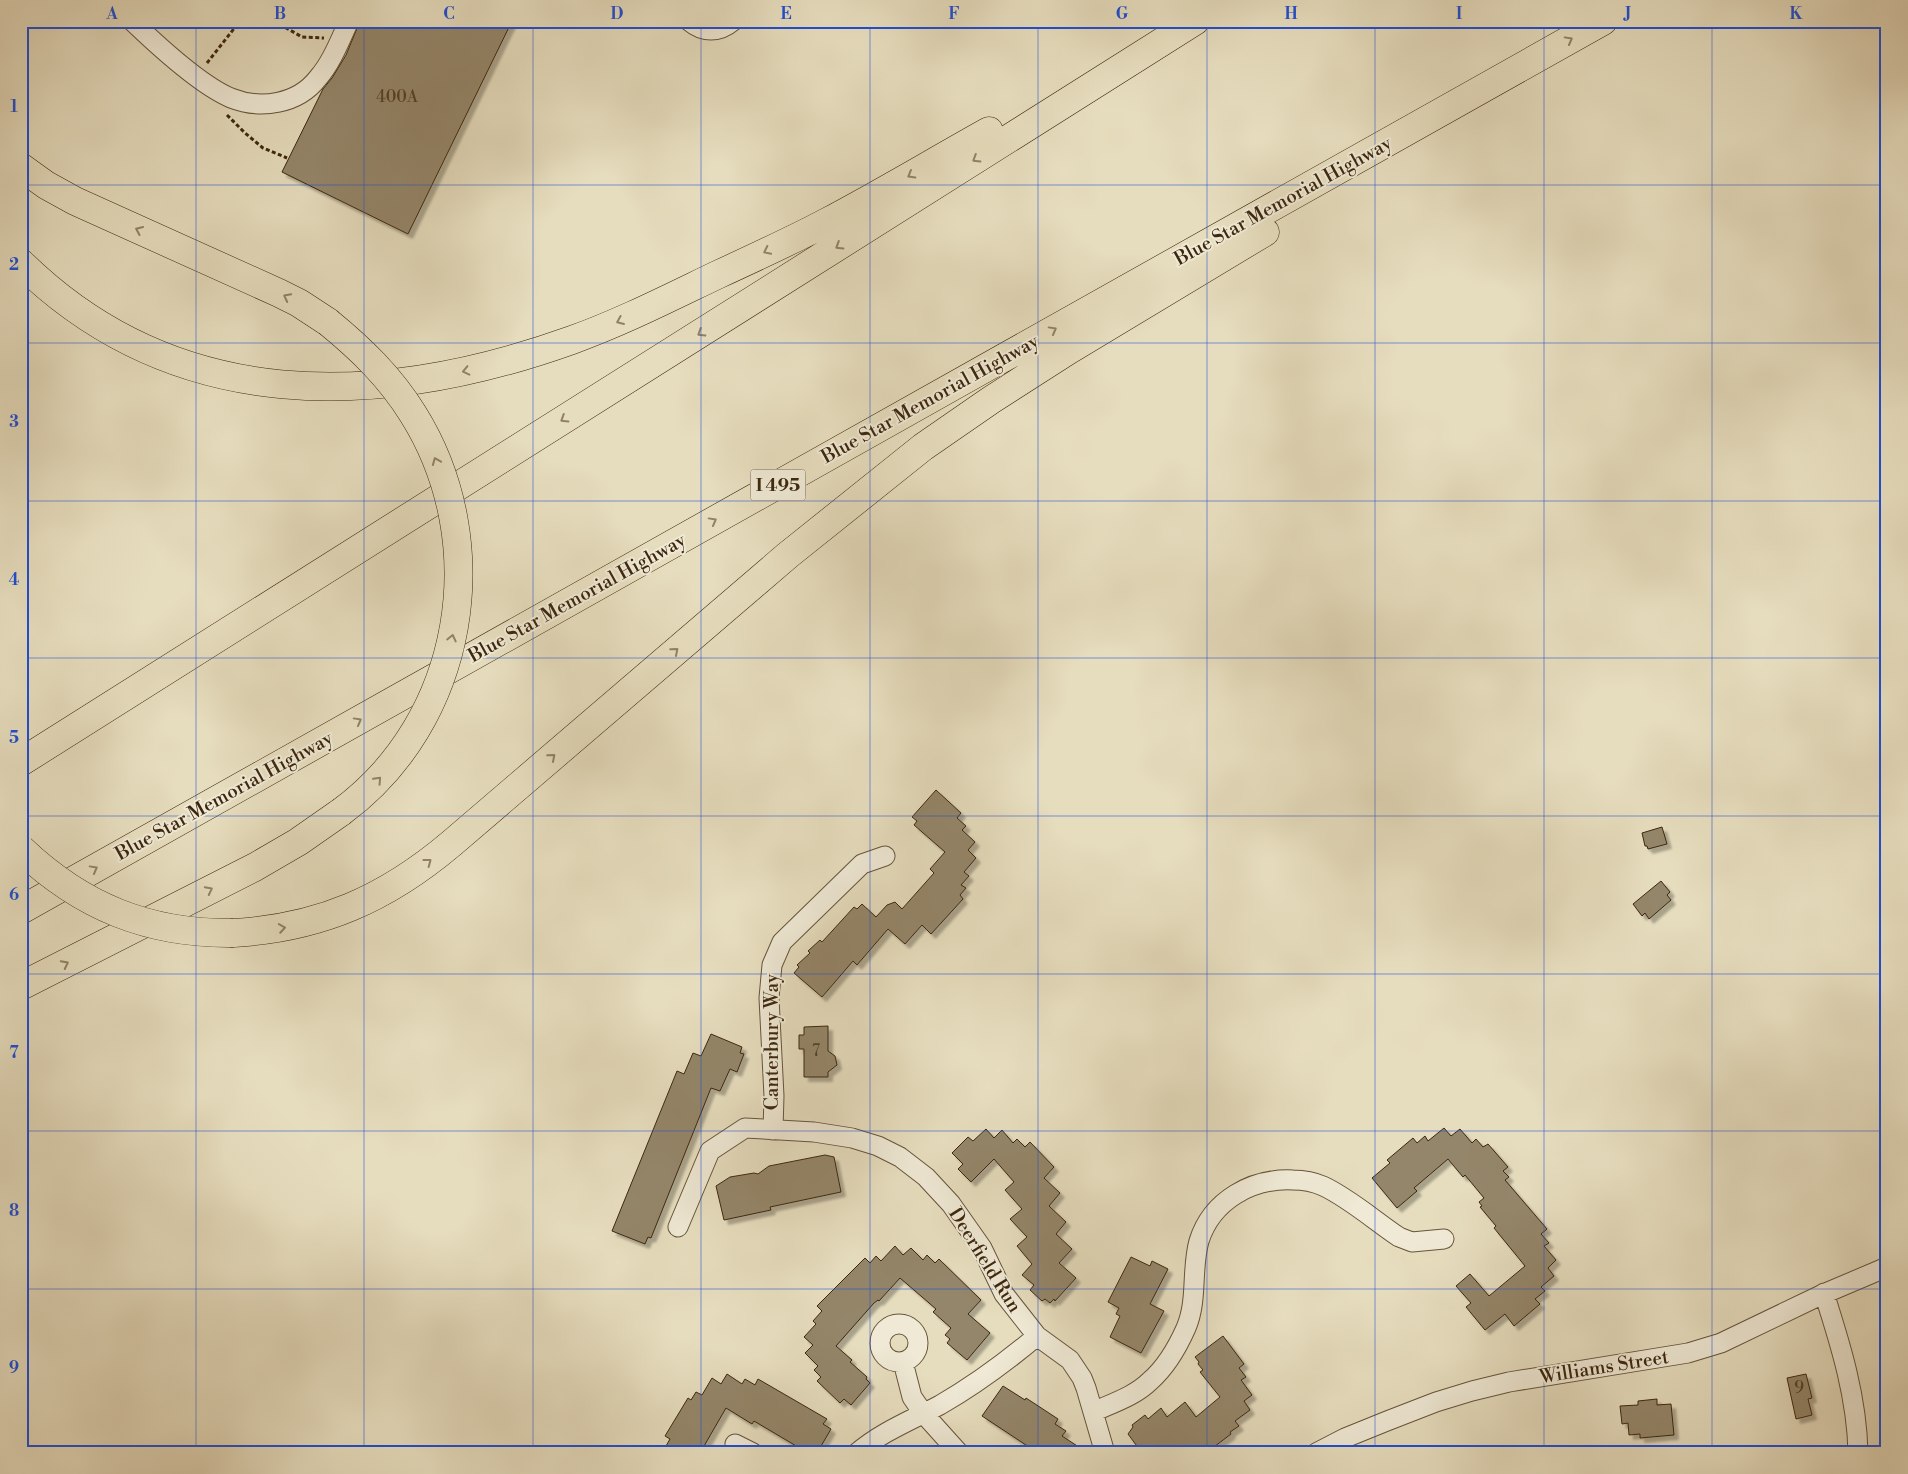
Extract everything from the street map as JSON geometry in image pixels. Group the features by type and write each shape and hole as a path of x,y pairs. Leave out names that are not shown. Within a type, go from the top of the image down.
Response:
{"highway":[{"path":"21,263 52,292 114,334 152,353 213,373 257,382 317,387 386,384 454,373 539,351 613,324 803,234 1181,21"},
{"path":"21,762 1195,21"},
{"name":"Blue Star Memorial Highway","path":"21,910 1603,21"},
{"path":"21,850 64,886 87,900 110,911 174,930 200,933 233,933 289,927 331,916 372,899 412,874 452,843 805,540 923,447 1007,390 1278,224 1535,59"},
{"path":"21,168 75,201 299,303 328,322 358,348 379,368 406,402 421,428 441,472 450,502 456,534 459,568 458,604 453,632 440,680 429,707 415,734 390,767 365,792 341,812 298,842 255,867 21,986"}],"street":[{"path":"132,21 189,71 211,87 232,98 260,103 286,101 303,93 322,73 346,29"},
{"path":"689,21 706,31 719,29 733,21"},
{"name":"Canterbury Way","path":"773,1130 774,1096 769,998 772,965 782,942 862,864 885,856"},
{"name":"Deerfield Run","path":"678,1227 710,1151 745,1128 814,1132 852,1138 878,1146 900,1158 926,1178 951,1204 982,1248 1004,1294 1037,1336 1070,1360 1082,1378 1094,1412 1105,1453"},
{"path":"1094,1412 1127,1398 1150,1382 1169,1358 1186,1327 1193,1302 1199,1242 1206,1226 1230,1197 1256,1184 1276,1179 1303,1180 1322,1185 1399,1237 1412,1242 1444,1240"},
{"name":"Williams Street","path":"1316,1453 1345,1438 1395,1418 1436,1402 1472,1391 1510,1382 1688,1353 1721,1343 1824,1294 1887,1267"},
{"path":"1824,1294 1841,1345 1853,1398 1858,1453"},
{"path":"857,1453 895,1427 983,1379 1037,1336"},
{"path":"903,1362 912,1397 923,1413 959,1453"},
{"path":"735,1444 753,1453"}],"path":[{"path":"274,21 302,37 320,39 346,29"}],"building":[{"path":"360,21 512,21 408,234 282,172 323,89 346,55"},
{"path":"936,790 961,813 957,818 966,826 962,830 975,842 968,850 976,858 964,872 969,876 961,885 966,888 960,895 963,899 931,934 922,925 905,944 888,929 857,965 853,961 822,997 794,973 799,967 797,965 810,953 808,951 820,940 822,942 854,907 857,909 862,904 876,917 887,905 895,902 902,909 934,873 930,869 945,852 914,825 917,821 912,817"},
{"path":"1662,827 1667,844 1648,849 1645,846 1642,833"},
{"path":"1661,881 1670,892 1667,895 1671,900 1649,919 1645,913 1642,916 1633,904"},
{"path":"828,1026 828,1051 835,1056 837,1065 828,1072 828,1077 804,1077 804,1049 799,1049 799,1035 804,1035 804,1027"},
{"path":"711,1034 742,1047 740,1053 744,1054 737,1072 730,1069 720,1091 711,1088 651,1238 648,1237 645,1244 612,1231 677,1071 684,1074 693,1053 701,1056"},
{"path":"1444,1128 1451,1136 1460,1129 1472,1143 1476,1139 1483,1147 1488,1144 1508,1167 1503,1171 1509,1177 1505,1180 1547,1229 1541,1234 1549,1243 1544,1246 1556,1260 1548,1268 1554,1276 1541,1287 1545,1291 1535,1299 1540,1304 1514,1326 1505,1314 1485,1330 1466,1307 1471,1303 1456,1286 1470,1274 1489,1296 1525,1266 1494,1228 1496,1226 1480,1207 1482,1206 1479,1202 1484,1198 1465,1175 1463,1177 1448,1159 1414,1188 1417,1191 1397,1208 1372,1178 1390,1163 1387,1160 1413,1138 1417,1143 1425,1136 1428,1141"},
{"path":"986,1129 994,1138 1002,1130 1013,1143 1017,1139 1025,1147 1030,1142 1054,1167 1044,1178 1060,1193 1049,1206 1066,1222 1056,1234 1072,1249 1059,1263 1076,1278 1055,1301 1054,1299 1050,1303 1045,1299 1042,1301 1030,1290 1034,1285 1022,1275 1032,1264 1017,1246 1027,1237 1010,1219 1022,1209 1005,1190 1014,1182 994,1159 971,1182 958,1169 963,1164 952,1153 968,1137 973,1141"},
{"path":"825,1155 834,1157 841,1192 770,1207 771,1210 724,1220 716,1186 730,1177 758,1174 769,1166"},
{"path":"895,1246 903,1255 911,1248 923,1260 927,1255 935,1263 939,1259 981,1300 968,1314 990,1333 967,1360 947,1343 950,1339 945,1335 951,1328 933,1312 936,1309 900,1278 879,1301 874,1303 836,1346 852,1360 850,1362 867,1377 866,1379 870,1383 851,1405 844,1399 840,1403 817,1381 821,1377 814,1370 818,1366 805,1353 813,1345 804,1337 816,1324 813,1321 822,1311 817,1306 865,1258 870,1263 876,1256 881,1261"},
{"path":"1131,1257 1150,1266 1152,1261 1168,1269 1150,1304 1164,1311 1141,1353 1110,1337 1120,1316 1116,1314 1119,1308 1108,1302"},
{"path":"1223,1336 1244,1364 1239,1368 1246,1377 1241,1380 1252,1395 1244,1401 1250,1410 1235,1421 1239,1426 1206,1453 1203,1453 1198,1447 1190,1453 1172,1453 1168,1447 1160,1453 1142,1453 1128,1434 1133,1427 1132,1425 1145,1415 1148,1419 1161,1408 1167,1417 1185,1402 1196,1417 1220,1397 1200,1372 1203,1370 1195,1357"},
{"path":"727,1374 742,1384 745,1379 755,1385 758,1379 827,1419 823,1424 831,1429 817,1453 808,1453 754,1421 752,1424 726,1408 700,1453 662,1453 670,1439 665,1436 688,1398 691,1400 696,1392 702,1395 712,1378 721,1384"},
{"path":"1806,1374 1812,1398 1808,1399 1812,1415 1796,1419 1787,1378"},
{"path":"1003,1386 1025,1400 1026,1398 1058,1419 1055,1424 1066,1431 1062,1436 1088,1453 1038,1453 982,1416"},
{"path":"1657,1399 1657,1405 1671,1404 1674,1435 1640,1438 1640,1434 1629,1435 1628,1423 1622,1424 1620,1406 1638,1405 1638,1401"}]}
